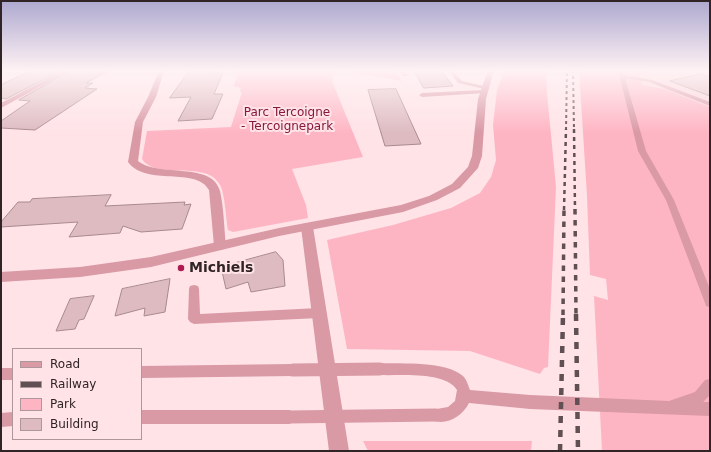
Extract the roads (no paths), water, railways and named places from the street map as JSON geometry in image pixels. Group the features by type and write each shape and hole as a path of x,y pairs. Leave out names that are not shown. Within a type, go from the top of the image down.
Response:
{"street":[{"path":"1,106 29,91"},
{"path":"154,91 140,122 133,162 138,168 150,172 198,176 205,178 211,183 214,190 220,246"},
{"path":"1,277 96,270 151,262 307,227 403,208 433,198 456,186 473,168 477,156 484,91"},
{"path":"307,227 339,451"}],"lane":[{"path":"422,94 467,91"},
{"path":"626,91 642,151 670,200 710,303"},
{"path":"676,91 710,104"},
{"path":"194,289 194,319 319,313"},
{"path":"142,372 380,369 426,370 454,377 462,386 465,396 461,406 451,413 436,415 142,417"},
{"path":"1,374 12,374"},
{"path":"669,408 699,397 710,385"},
{"path":"465,396 530,402 710,409"},
{"path":"1,420 12,419"}],"railway":[{"path":"566,130 567,91"},
{"path":"573,91 574,130"},
{"path":"564,210 566,129"},
{"path":"574,129 575,210"},
{"path":"563,315 564,209"},
{"path":"575,209 576,315"},
{"path":"560,451 563,314"},
{"path":"576,314 578,451"}],"place":[{"name":"Michiels","path":"181,268"}],"park label":[{"name":"Parc Tercoigne - Tercoignepark","path":"287,120"}]}
